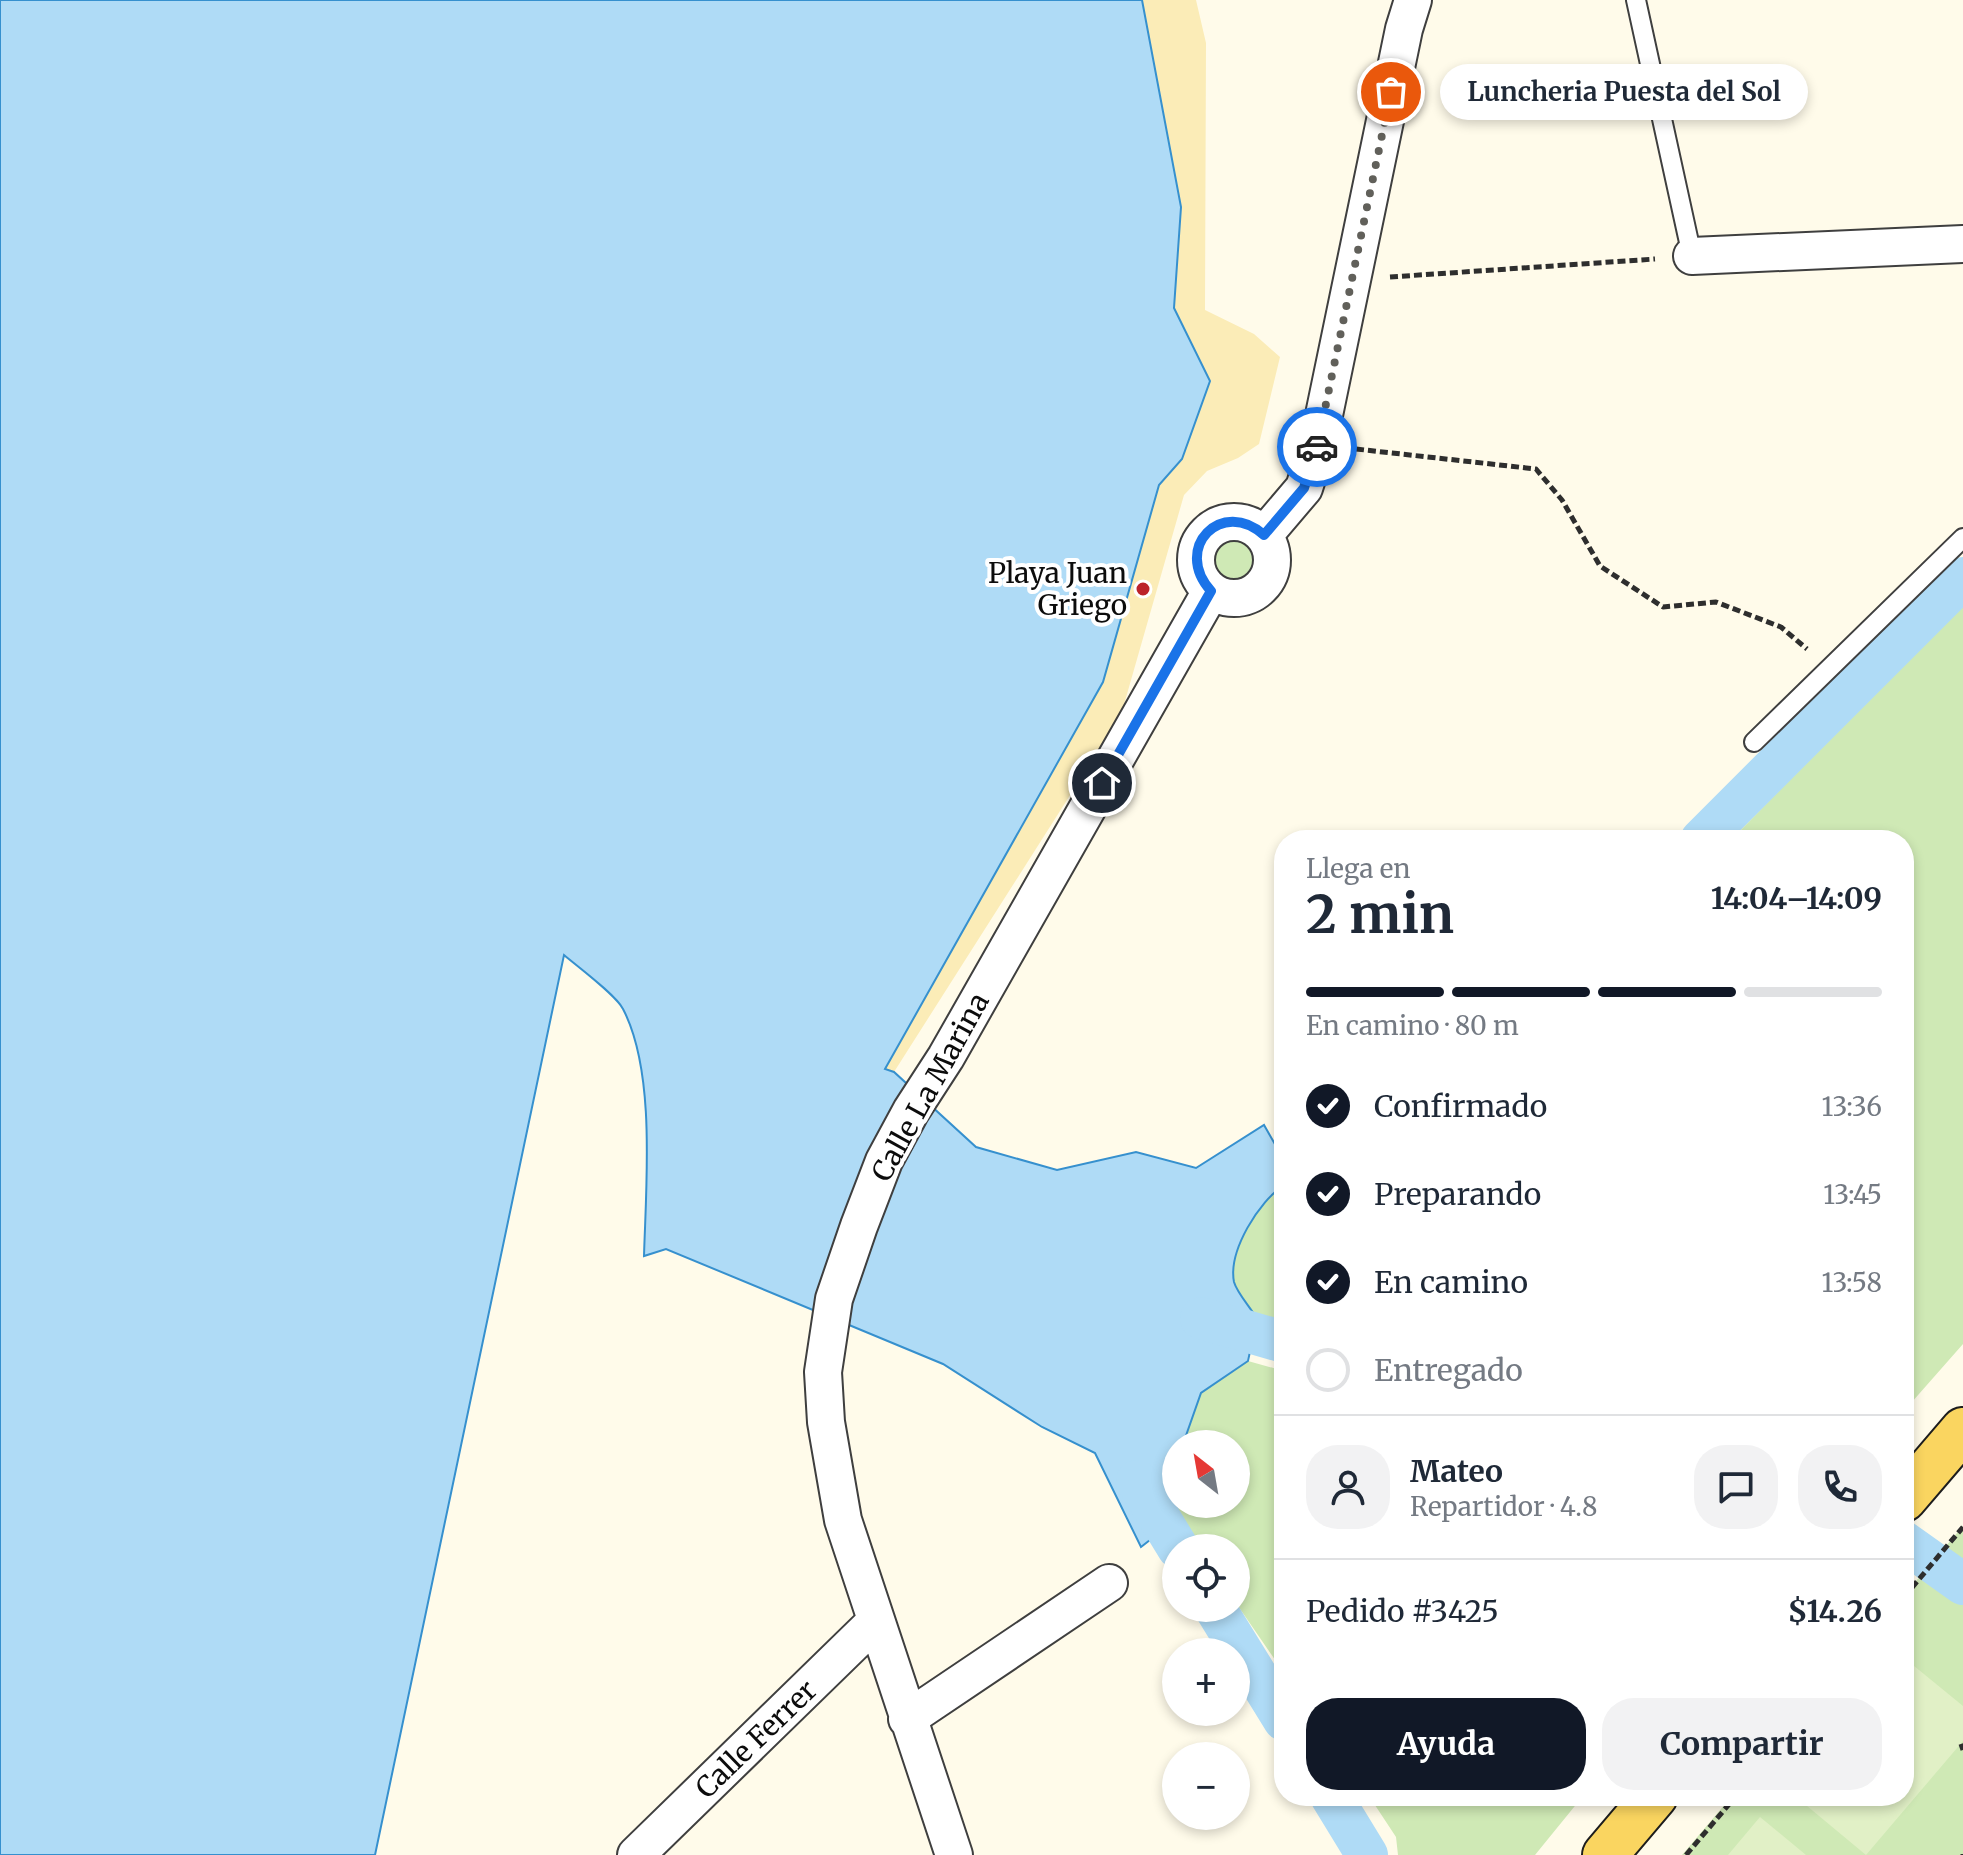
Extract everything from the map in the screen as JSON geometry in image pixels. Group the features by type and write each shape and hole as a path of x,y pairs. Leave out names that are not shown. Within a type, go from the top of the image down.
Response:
{"main road":[{"path":"1914,1487 1956,1438"},
{"path":"1605,1855 1647,1806"}],"street":[{"path":"1264,535 1304,488 1318,444 1404,29 1413,0"},
{"path":"1692,256 1963,244"},
{"path":"1228,521 1254,526 1264,535 1273,557 1266,581 1257,590 1234,598 1222,597 1211,591 1197,570 1196,556 1206,533 1228,521"},
{"name":"Calle La Marina","path":"954,1855 843,1520 826,1422 823,1372 834,1299 884,1161 1211,591"},
{"path":"907,1719 1109,1583"},
{"name":"Calle Ferrer","path":"636,1855 875,1622"}],"lane":[{"path":"1636,0 1692,256"},
{"path":"1754,742 1963,538"}],"path":[{"path":"1352,279 1692,256"},
{"path":"1318,444 1536,469 1562,500 1600,566 1663,607 1716,602 1781,627 1829,668"},
{"path":"1914,1585 1961,1529"},
{"path":"1686,1855 1728,1806"}],"green space":[{"path":"1234,535 1252,542 1259,560 1252,578 1234,585 1216,578 1209,560 1216,542"},
{"path":"1963,603 1963,1344 1914,1400 1914,830 1741,830"},
{"path":"1274,1192 1274,1323 1257,1319 1234,1282 1236,1256 1241,1242"},
{"path":"1248,1361 1274,1368 1274,1658 1249,1622 1250,1534 1189,1534 1178,1518 1250,1518 1250,1430 1188,1430 1201,1393"},
{"path":"1963,1526 1963,1855 1682,1855 1724,1806 1914,1806 1914,1583"},
{"path":"1914,1666 1963,1706 1963,1741 1914,1799"},
{"path":"1376,1806 1575,1806 1535,1855 1398,1855 1396,1837"},
{"path":"1807,1806 1908,1806 1866,1855"},
{"path":"1760,1817 1806,1855 1728,1855"}],"sand":[{"name":"Playa Juan Griego","path":"1142,0 1196,0 1206,43 1205,310 1254,334 1280,357 1259,444 1238,458 1207,471 1184,495 1121,715 894,1072 884,1070 1103,682 1159,485 1182,459 1188,339 1174,308 1181,207"}],"water":[{"path":"0,0 1142,0 1181,207 1174,308 1210,381 1182,459 1159,485 1103,682 885,1069 894,1072 976,1147 1057,1170 1136,1152 1196,1168 1264,1125 1274,1142 1274,1192 1247,1228 1233,1270 1238,1291 1257,1319 1248,1361 1201,1393 1188,1430 1162,1430 1162,1518 1178,1518 1141,1547 1095,1453 1042,1427 943,1364 666,1249 644,1256 647,1130 645,1096 633,1035 619,1003 564,955 375,1855 0,1855"}],"waterway":[{"path":"1711,830 1963,578"},
{"path":"1201,1318 1274,1339"},
{"path":"1137,1481 1169,1534"},
{"path":"1914,1549 1963,1584"},
{"path":"1224,1622 1274,1704"},
{"path":"1337,1806 1367,1855"}],"way so far":[{"path":"1317,447 1391,92"}],"place":[{"name":"Luncheria Puesta del Sol","path":"1391,92"},
{"name":"Playa Juan Griego","path":"1143,589"}],"route":[{"path":"1102,783 1211,591 1197,570 1196,556 1206,533 1228,521 1254,526 1264,535 1304,488 1317,447"}]}
